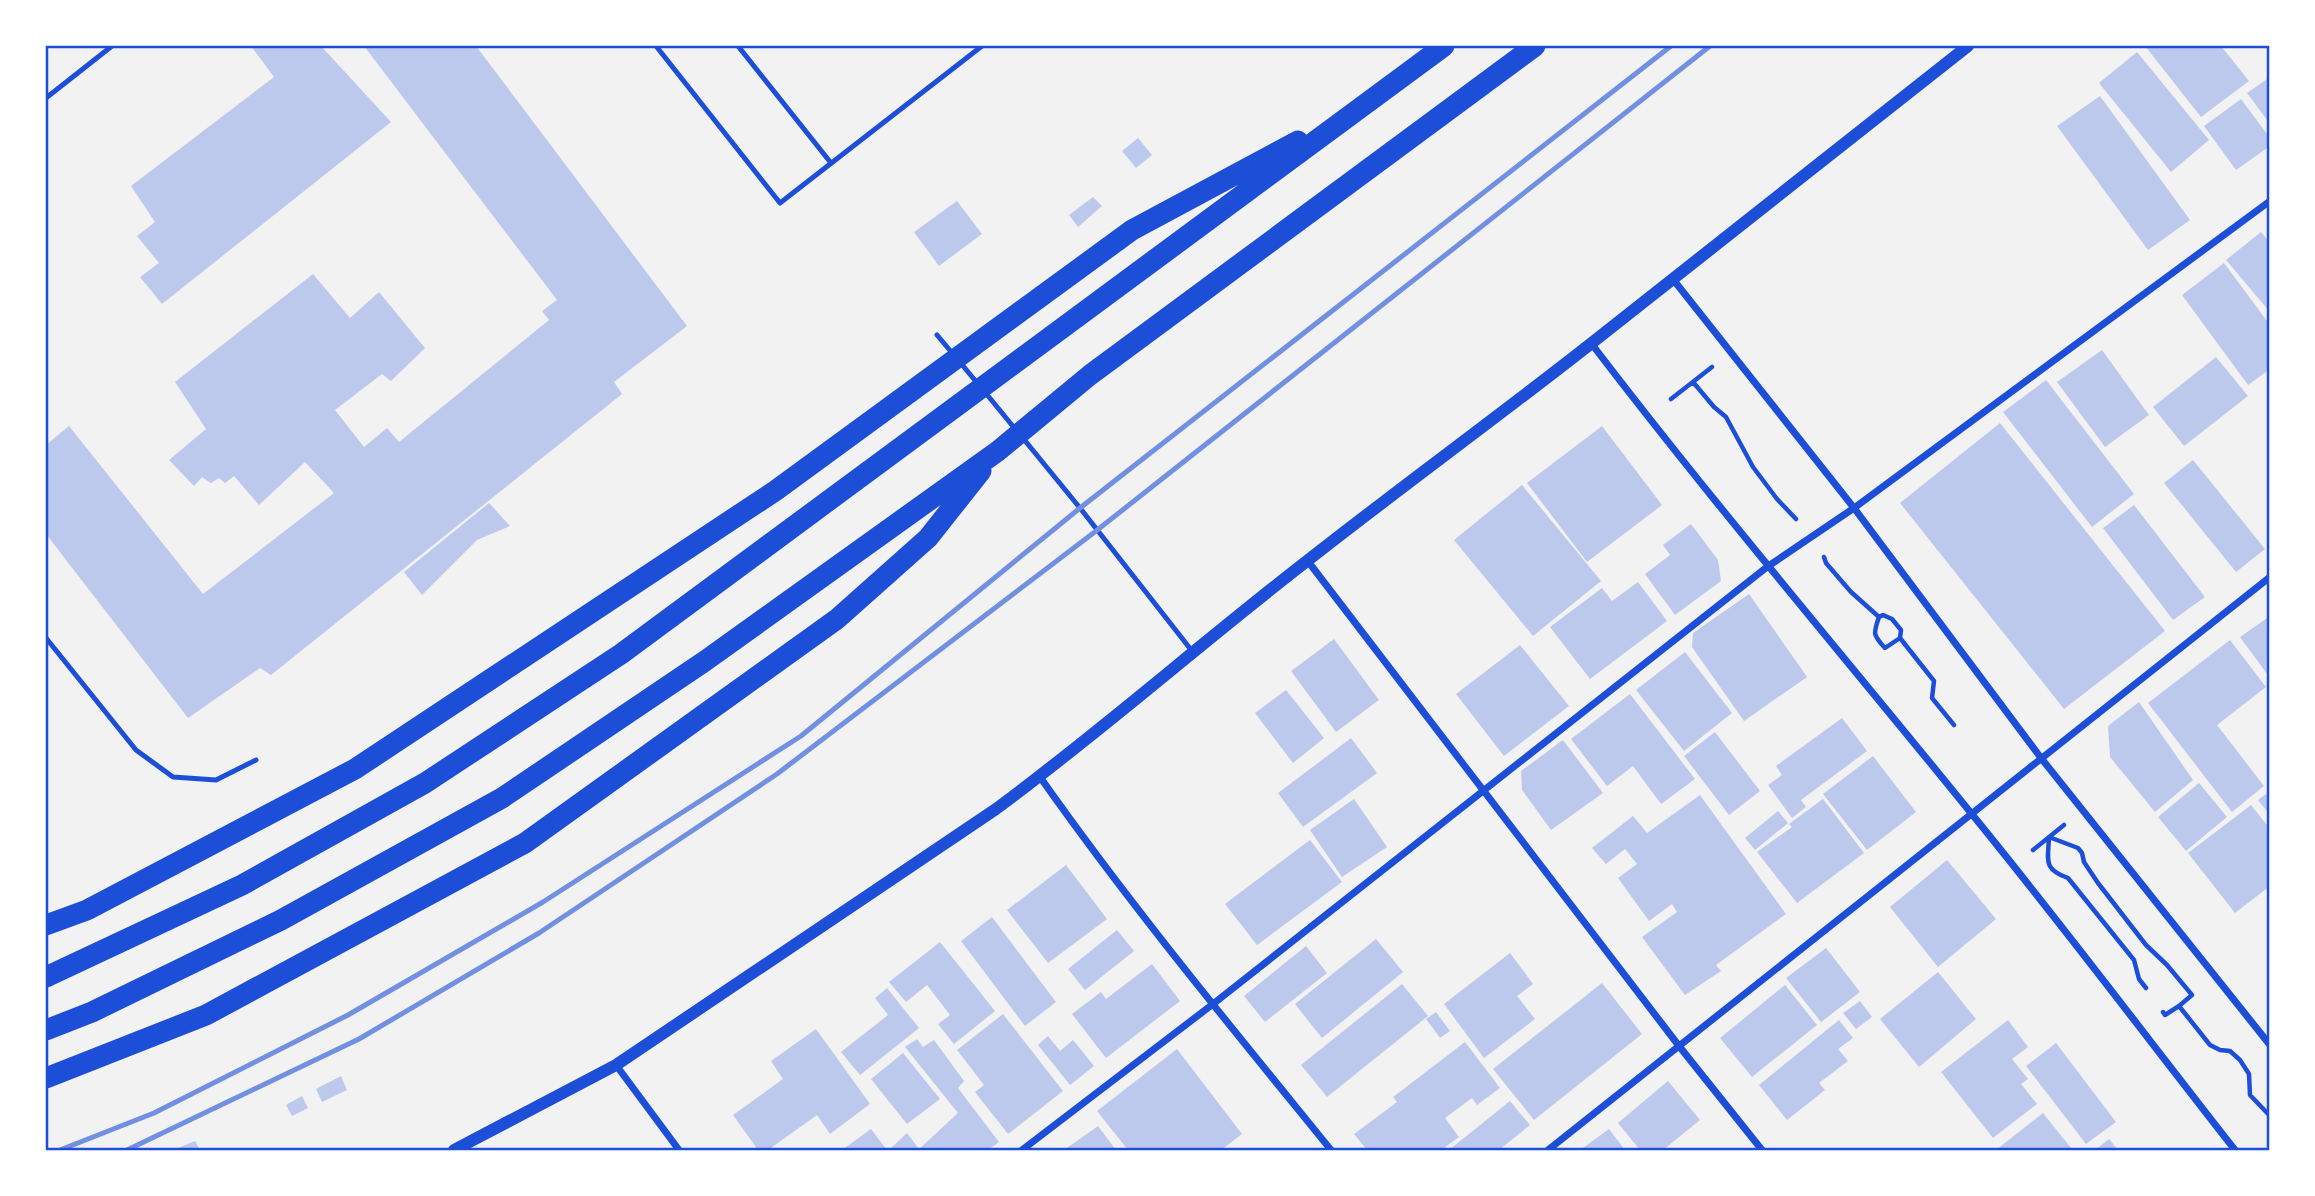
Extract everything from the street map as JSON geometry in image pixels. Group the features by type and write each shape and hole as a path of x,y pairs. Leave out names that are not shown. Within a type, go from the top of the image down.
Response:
{"highway":[{"path":"46,977 242,885 425,783 610,661 1444,46"},
{"path":"46,1031 92,1012 281,920 502,798 705,661 998,451 1090,375 1535,46"},
{"path":"46,925 87,910 355,769 775,491 1132,230 1362,106"},
{"path":"46,1078 206,1015 525,843 837,619 928,538 998,451"}],"street":[{"path":"454,1150 616,1065 985,817 1040,777 1307,561 1591,343 1671,277 1968,46"},
{"path":"1023,1150 1213,1004 1767,567 1854,508 2270,201"},
{"path":"1671,277 1854,508 2041,758 2270,1045"},
{"path":"1591,343 1767,567 1972,814 2235,1150"},
{"path":"1307,561 1679,1046 1762,1150"},
{"path":"1548,1150 2270,577"},
{"path":"1040,777 1213,1004 1331,1150"},
{"path":"616,1065 679,1150"}],"lane":[{"path":"46,98 112,46"},
{"path":"656,46 780,203 982,46"},
{"path":"738,46 831,163"},
{"path":"937,335 1080,508 1192,652"},
{"path":"46,638 136,750 173,777 216,779 256,760"}],"path":[{"path":"1671,399 1713,366"},
{"path":"1693,382 1714,407 1727,417 1759,476 1801,524"},
{"path":"1822,553 1826,562 1851,592 1879,617"},
{"path":"1879,617 1883,615 1892,619 1901,630 1900,638 1934,681 1932,698 1954,724"},
{"path":"1879,617 1874,631 1876,638 1885,648 1900,638"},
{"path":"2027,855 2071,819"},
{"path":"2049,837 2048,866 2053,873 2068,878 2134,960 2139,979 2152,997"},
{"path":"2049,837 2078,848 2084,862 2106,894 2146,945 2192,995 2165,1015 2158,1006"},
{"path":"2179,1006 2210,1045 2230,1051 2240,1060 2249,1074 2250,1095 2270,1116"}],"building":[{"path":"251,46 321,46 391,122 162,304 140,277 159,263 137,236 155,222 131,186 274,77"},
{"path":"364,46 476,46 687,326 614,382 622,394 271,675 260,668 188,718 46,534 46,445 69,426 203,594 334,493 305,462 259,505 234,476 225,483 219,478 211,483 202,477 194,486 169,460 206,429 175,382 313,274 350,318 379,292 425,348 391,381 382,374 335,410 364,447 387,428 399,442 549,320 542,311 557,300"},
{"path":"2145,46 2221,46 2249,81 2201,117"},
{"path":"2137,52 2209,140 2171,172 2099,83"},
{"path":"2270,77 2270,124 2247,93"},
{"path":"2100,96 2190,220 2148,250 2057,126"},
{"path":"2241,99 2270,138 2270,146 2236,170 2204,126"},
{"path":"1138,138 1152,155 1136,168 1122,151"},
{"path":"1093,197 1102,206 1078,227 1069,215"},
{"path":"957,201 982,234 939,266 914,232"},
{"path":"2261,232 2270,243 2270,312 2226,260"},
{"path":"2224,263 2270,325 2270,369 2248,385 2182,295"},
{"path":"2102,350 2149,415 2105,447 2057,382"},
{"path":"2216,357 2248,396 2184,446 2153,407"},
{"path":"2046,380 2134,494 2092,527 2003,412"},
{"path":"2000,423 2165,631 2064,709 1900,503"},
{"path":"1602,426 1662,505 1587,562 1527,483"},
{"path":"2193,460 2265,549 2236,572 2164,483"},
{"path":"1522,485 1601,581 1533,636 1454,540"},
{"path":"489,503 510,526 477,540 422,595 404,572"},
{"path":"2134,505 2205,597 2173,620 2103,528"},
{"path":"1691,524 1718,560 1721,581 1675,615 1645,574 1670,555 1663,545"},
{"path":"1638,582 1667,621 1590,679 1550,627 1602,588 1612,601"},
{"path":"1749,594 1807,677 1744,721 1692,647 1693,633"},
{"path":"2270,616 2270,678 2240,637"},
{"path":"1334,639 1379,700 1336,732 1291,671"},
{"path":"2230,640 2266,687 2217,725 2264,786 2232,812 2148,703"},
{"path":"1520,645 1569,706 1504,756 1456,694"},
{"path":"1685,652 1732,713 1684,751 1636,690"},
{"path":"1286,690 1324,738 1293,763 1255,713"},
{"path":"1630,694 1695,779 1661,804 1633,766 1607,786 1571,739"},
{"path":"2139,702 2193,780 2155,812 2110,757 2108,726"},
{"path":"1842,718 1867,751 1801,800 1806,807 1792,818 1768,785 1782,775 1776,766"},
{"path":"1715,732 1760,791 1729,815 1684,756"},
{"path":"1351,738 1377,773 1303,827 1278,793"},
{"path":"1563,740 1603,793 1551,830 1522,790 1521,771"},
{"path":"1873,756 1916,812 1867,850 1823,794"},
{"path":"2199,783 2227,817 2186,851 2158,817"},
{"path":"2270,791 2270,815 2258,800"},
{"path":"1700,795 1786,914 1716,965 1721,971 1685,995 1642,937 1677,912 1672,904 1649,921 1618,878 1637,864 1625,849 1606,864 1592,848 1633,816 1647,833"},
{"path":"1354,799 1387,847 1342,877 1310,830"},
{"path":"1823,799 1864,853 1797,903 1757,852 1792,827 1789,824"},
{"path":"2251,805 2270,829 2270,886 2235,913 2188,853"},
{"path":"1778,811 1788,823 1755,850 1745,838"},
{"path":"1310,840 1342,882 1257,945 1225,904"},
{"path":"1947,860 1996,919 1938,967 1890,907"},
{"path":"1066,865 1107,919 1048,963 1007,910"},
{"path":"992,917 1056,1002 1025,1026 961,941"},
{"path":"1117,930 1134,951 1085,990 1068,969"},
{"path":"1376,939 1403,972 1322,1038 1295,1004"},
{"path":"940,942 995,1011 954,1044 938,1024 950,1015 927,985 906,1002 889,982"},
{"path":"1306,946 1327,973 1265,1022 1244,996"},
{"path":"1826,948 1860,992 1821,1022 1786,978"},
{"path":"1510,953 1533,984 1517,996 1535,1019 1484,1058 1444,1004"},
{"path":"1152,964 1180,1001 1106,1058 1072,1014 1101,992 1106,999"},
{"path":"1938,972 1976,1019 1919,1067 1880,1019"},
{"path":"1602,983 1642,1034 1534,1120 1493,1069"},
{"path":"1402,984 1428,1016 1327,1097 1301,1065"},
{"path":"1785,985 1817,1025 1752,1077 1720,1038"},
{"path":"887,988 919,1028 860,1075 841,1052 888,1015 875,998"},
{"path":"1860,1001 1872,1017 1856,1029 1843,1013"},
{"path":"1436,1012 1450,1031 1440,1038 1426,1019"},
{"path":"1003,1014 1063,1091 1008,1134 975,1092 984,1085 957,1050"},
{"path":"1839,1020 1853,1038 1838,1049 1848,1061 1819,1083 1825,1090 1787,1120 1759,1085"},
{"path":"2008,1020 2028,1047 2012,1059 2028,1079 2021,1084 2037,1104 1993,1138 1941,1072"},
{"path":"816,1029 870,1104 830,1134 817,1115 768,1150 758,1150 733,1115 783,1079 771,1061"},
{"path":"1048,1036 1060,1051 1073,1040 1094,1066 1070,1085 1038,1045"},
{"path":"917,1039 923,1047 934,1040 964,1081 958,1088 999,1142 988,1150 892,1150 907,1133 919,1149 958,1113 905,1047"},
{"path":"1465,1042 1500,1088 1477,1105 1472,1098 1445,1118 1459,1137 1441,1150 1367,1150 1354,1134 1397,1102 1393,1097"},
{"path":"2056,1043 2116,1122 2086,1144 2026,1066"},
{"path":"1177,1049 1242,1134 1221,1150 1128,1150 1097,1111"},
{"path":"903,1053 940,1099 907,1124 871,1079"},
{"path":"341,1076 347,1090 322,1102 316,1089"},
{"path":"1668,1081 1700,1120 1663,1150 1640,1150 1618,1123"},
{"path":"302,1096 308,1108 292,1116 286,1105"},
{"path":"1510,1101 1530,1125 1499,1150 1449,1150"},
{"path":"2043,1113 2071,1148 1996,1150"},
{"path":"1098,1126 1116,1150 1064,1150"},
{"path":"871,1129 887,1150 842,1150"},
{"path":"1609,1129 1625,1150 1580,1150"},
{"path":"2109,1139 2118,1150 2095,1150"},
{"path":"195,1141 200,1150 173,1150"}],"railway":[{"path":"60,1150 154,1113 348,1015 543,902 801,736 1080,508 1671,46"},
{"path":"127,1150 359,1039 539,933 777,774 1096,531 1710,46"}]}
